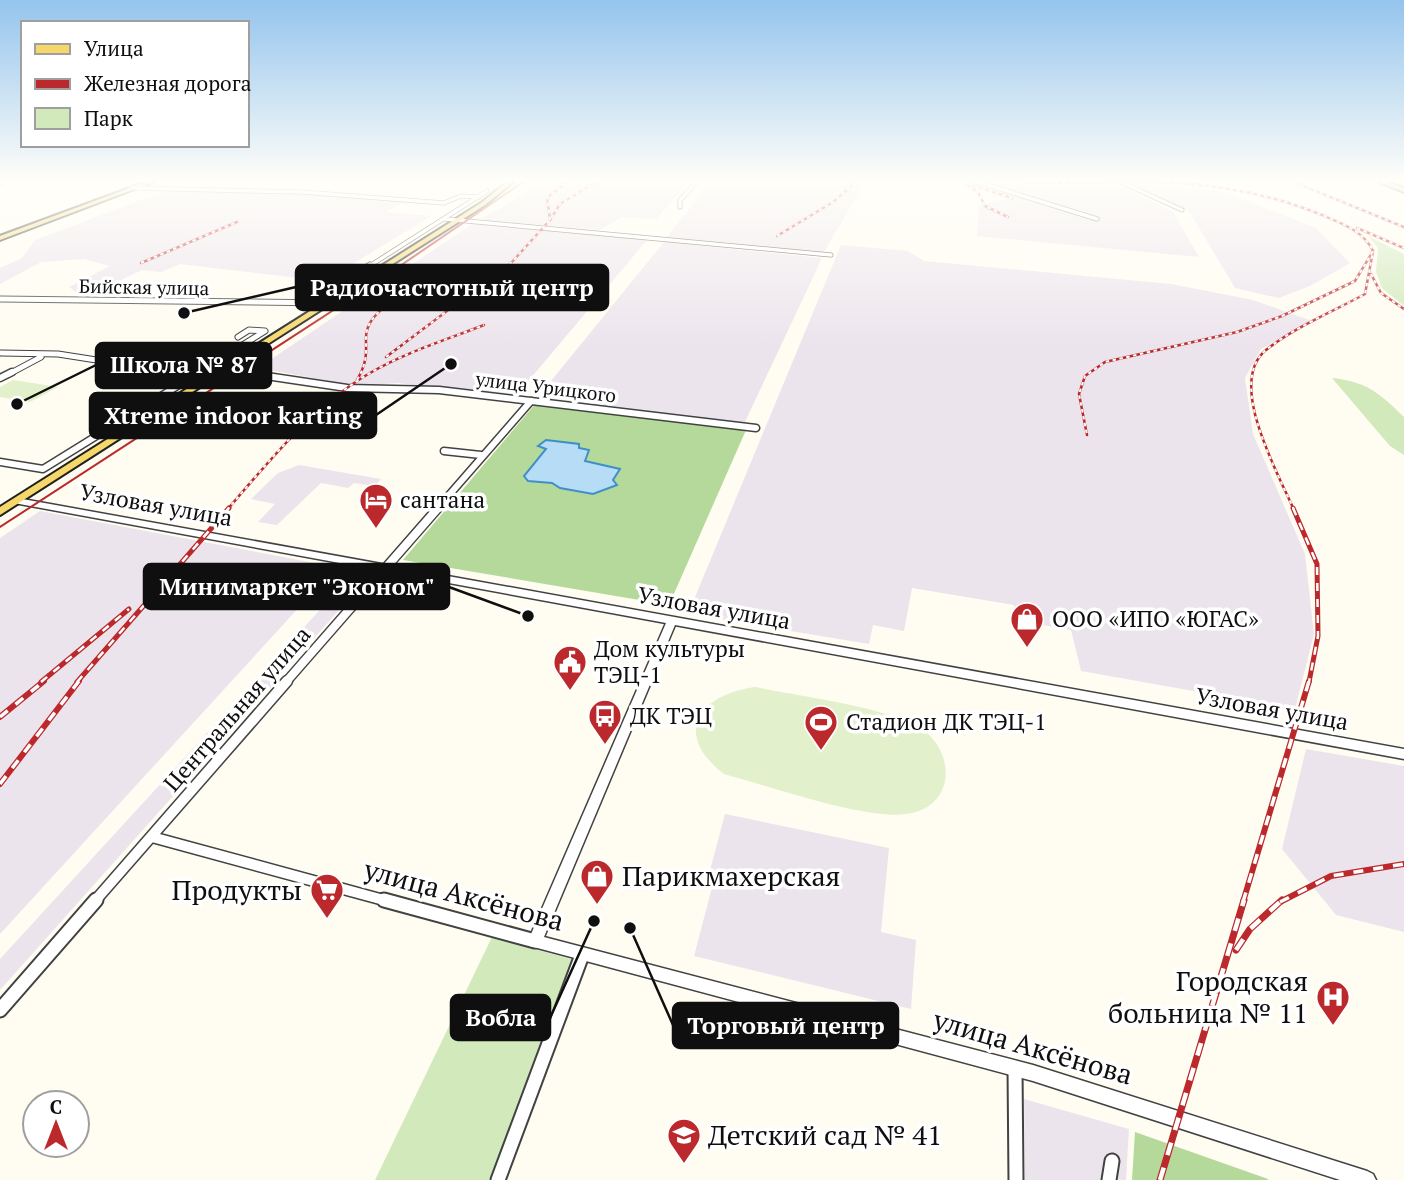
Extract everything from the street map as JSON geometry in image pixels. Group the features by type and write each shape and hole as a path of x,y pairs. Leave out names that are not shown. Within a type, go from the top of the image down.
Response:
{"main road":[{"path":"0,513 431,237"}],"street":[{"path":"312,302 416,237"},
{"path":"639,237 831,255"},
{"name":"Бийская улица","path":"0,299 329,303"},
{"path":"0,462 43,470 265,331 249,330 238,337"},
{"path":"1,353 46,355 195,375"},
{"path":"0,378 46,355"},
{"name":"улица Урицкого","path":"207,367 347,388 398,387 756,428"},
{"name":"Центральная улица","path":"0,1010 531,401"},
{"path":"444,451 481,456"},
{"name":"Узловая улица","path":"17,501 1404,754"},
{"path":"535,942 671,622"},
{"name":"улица Аксёнова","path":"152,837 535,942 1015,1068 1367,1180"},
{"path":"498,1180 582,954"},
{"path":"1015,1068 1016,1180"},
{"path":"1109,1180 1112,1161"}],"shaded area":[{"path":"43,237 397,237 325,281 180,264 161,272 142,270 84,298 69,287 110,266 84,259 41,262 0,284 0,268 22,258 35,240"},
{"path":"453,237 615,237 647,240 514,398 398,383 357,386 258,368"},
{"path":"668,237 833,237 824,252"},
{"path":"988,237 1187,237 1199,257"},
{"path":"1205,237 1325,237 1350,263 1310,286 1279,298 1235,288"},
{"path":"664,242 822,258 744,424 538,397"},
{"path":"841,245 908,251 924,261 1171,284 1253,300 1312,321 1261,349 1245,378 1253,434 1305,554 1314,634 1295,709 1081,671 1071,630 1015,620 1014,605 912,588 904,631 873,625 869,644 688,614"},
{"path":"299,465 381,479 375,486 354,483 348,488 321,483 277,525 258,522 275,504 251,499 278,473"},
{"path":"40,511 336,567 0,934 0,538"},
{"path":"350,577 366,580 0,990 0,959"},
{"path":"1306,749 1404,766 1404,932 1336,915 1282,849"},
{"path":"725,814 889,848 881,932 916,940 911,1009 694,956 715,876 709,874"},
{"path":"1024,1099 1129,1129 1126,1180 1025,1180"}],"green space":[{"path":"1369,237 1404,254 1404,306 1382,288 1376,272 1378,248"},
{"path":"1332,378 1355,382 1372,390 1404,417 1404,455 1390,446"},
{"path":"13,380 58,387 30,402 0,397 0,387"},
{"path":"536,403 746,430 669,605 403,560"},
{"name":"Стадион ДК ТЭЦ-1","path":"755,687 866,708 921,728 941,751 945,765 942,791 934,802 922,810 906,814 888,814 842,807 724,774 708,759 699,745 696,731 699,718 706,707 719,698"},
{"path":"492,937 574,960 489,1180 375,1180"},
{"path":"1135,1132 1268,1179 1268,1180 1132,1180"}],"water":[{"path":"546,440 579,444 579,448 589,450 585,461 620,469 613,480 617,485 593,494 560,488 552,483 528,481 524,476 546,449 538,446"}],"tram line":[{"path":"0,527 442,237"}],"railway":[{"path":"141,263 202,237"},
{"path":"386,357 512,262 535,237"},
{"path":"1363,237 1373,251"},
{"path":"1378,237 1404,248"},
{"path":"1087,435 1079,394 1085,376 1105,362 1237,332 1282,316 1355,281 1373,251"},
{"path":"1294,510 1259,428 1251,383 1255,365 1266,350 1288,334 1365,294 1373,251"},
{"path":"1371,274 1381,293 1404,309"},
{"path":"357,380 366,355 367,329 382,309 399,296"},
{"path":"227,510 293,435 349,386 398,359 484,325"},
{"path":"77,682 229,508"},
{"path":"1293,508 1317,564 1318,636 1309,682"},
{"path":"41,682 129,609"},
{"path":"0,717 44,681"},
{"path":"0,784 79,681"},
{"path":"1243,902 1309,681"},
{"path":"1280,902 1331,876 1404,864"},
{"path":"1160,1180 1244,900"},
{"path":"1236,950 1250,929 1282,900"}],"place":[{"name":"Радиочастотный центр","path":"184,313"},
{"name":"Xtreme indoor karting","path":"451,364"},
{"name":"Школа № 87","path":"17,404"},
{"name":"сантана","path":"376,530"},
{"name":"Минимаркет \"Эконом\"","path":"528,616"},
{"name":"ООО «ИПО «ЮГАС»","path":"1027,649"},
{"name":"Дом культуры ТЭЦ-1","path":"570,692"},
{"name":"ДК ТЭЦ","path":"605,746"},
{"name":"Стадион ДК ТЭЦ-1","path":"821,752"},
{"name":"Парикмахерская","path":"597,906"},
{"name":"Продукты","path":"327,920"},
{"name":"Вобла","path":"594,921"},
{"name":"Торговый центр","path":"630,928"},
{"name":"Городская больница № 11","path":"1333,1027"},
{"name":"Детский сад № 41","path":"684,1165"}]}
